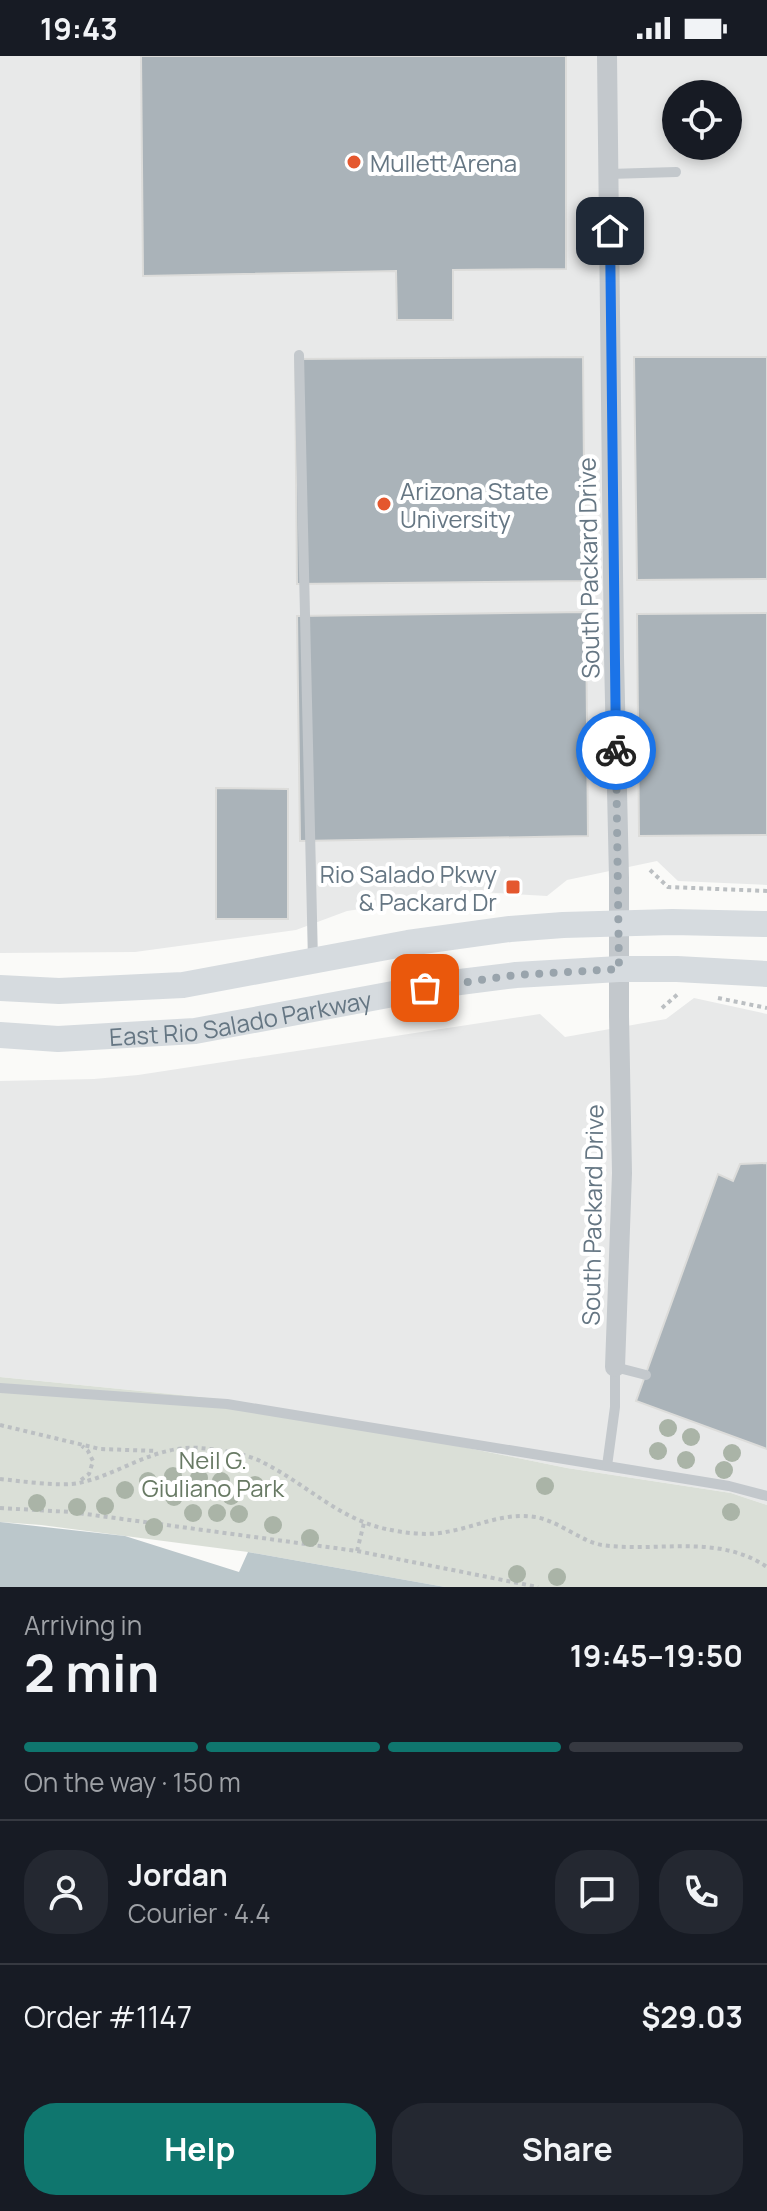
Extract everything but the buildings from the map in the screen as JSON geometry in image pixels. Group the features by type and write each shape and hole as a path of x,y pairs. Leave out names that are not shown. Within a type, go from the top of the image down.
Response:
{"main road":[{"name":"East Rio Salado Parkway","path":"0,988 59,991 183,985 408,943 510,929 620,923 767,924"},
{"name":"East Rio Salado Parkway","path":"0,1035 58,1039 195,1031 452,983 516,975 619,969 767,974"}],"street":[{"name":"South Packard Drive","path":"607,56 622,1173 615,1367"}],"lane":[{"path":"609,174 676,172"},
{"path":"299,355 313,961"},
{"path":"607,1466 615,1407 615,1367 646,1375"},
{"path":"0,1388 227,1404 729,1486 767,1496"}],"path":[{"path":"650,870 668,887 767,891"},
{"path":"662,1008 679,993"},
{"path":"708,995 767,1008"},
{"path":"0,1425 100,1449 159,1451 196,1448 235,1453 262,1462 346,1515 388,1530 445,1533 504,1517 536,1517 597,1544 629,1548 677,1545 718,1547 755,1559 767,1567"},
{"path":"76,1484 93,1467 92,1457 81,1445"},
{"path":"0,1479 76,1484 119,1470 159,1451"},
{"path":"0,1508 71,1512 357,1551 538,1587"},
{"path":"357,1551 364,1523"}],"shaded area":[{"name":"Arizona State University","path":"0,56 767,56 767,885 678,881 657,861 567,880 547,896 478,892 347,911 296,930 135,952 0,953"},
{"path":"694,998 767,1014 767,1505 731,1493 567,1468 231,1400 0,1377 0,1081 138,1075 540,1014 565,1037 666,1019"},
{"path":"0,1522 125,1536 239,1572 248,1552 445,1587 0,1587"}],"green space":[{"name":"Neil G. Giuliano Park","path":"0,1377 231,1400 567,1468 731,1493 767,1505 767,1587 445,1587 248,1552 0,1522"}],"way so far":[{"path":"425,988 516,975 619,969 616,750"}],"place":[{"name":"Mullett Arena","path":"354,162"},
{"name":"Arizona State University","path":"384,504"},
{"name":"Rio Salado Pkwy & Packard Dr","path":"513,887"}],"route":[{"path":"610,231 616,750"}]}
